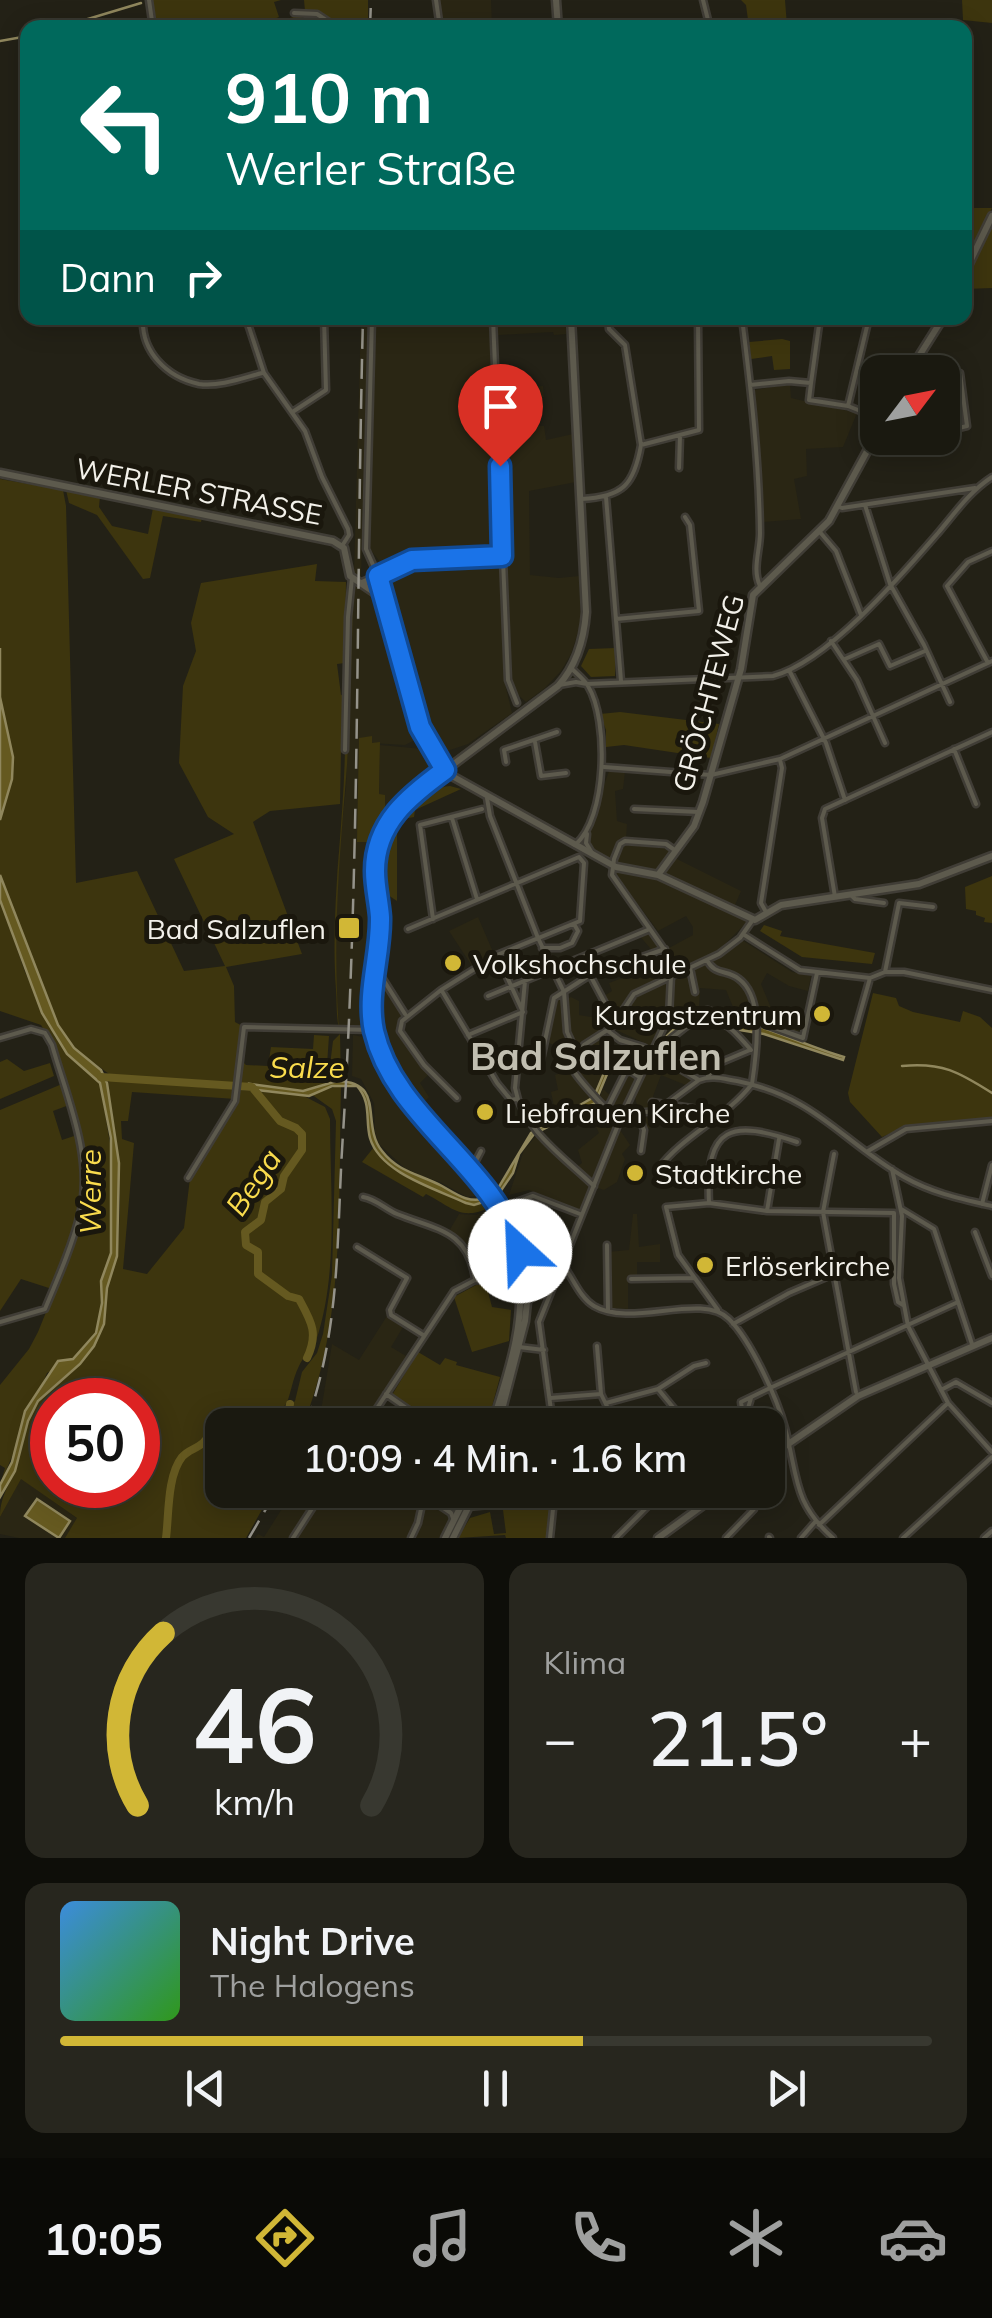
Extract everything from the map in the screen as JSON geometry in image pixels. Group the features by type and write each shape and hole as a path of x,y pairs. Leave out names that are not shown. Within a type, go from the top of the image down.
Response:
{"main road":[{"path":"972,257 992,216"},
{"path":"500,1408 526,1322 514,1231 493,1196 400,1088 374,1030 379,940 377,848 388,821 412,794 558,686 571,668 585,628 571,325"},
{"path":"920,355 939,325"},
{"name":"GRÖCHTEWEG","path":"658,876 694,826 699,812 739,678 753,595 819,532 865,455"},
{"name":"WERLER STRASSE","path":"0,473 333,540 342,546 346,569 352,578"},
{"path":"362,583 378,576 420,727 445,770 487,798 612,865 658,876 754,920 768,910 933,880 992,856"},
{"path":"352,578 378,593 390,609"},
{"path":"499,1408 519,1324 523,1282 500,1208"},
{"path":"785,1445 858,1396 992,1338"},
{"path":"445,1538 460,1508"},
{"path":"453,1538 470,1508"},
{"path":"658,1538 699,1508"}],"street":[{"path":"294,14 317,14 326,20"},
{"path":"144,325 148,349 160,366 180,377 201,384 264,373"},
{"path":"249,325 264,373 294,411 348,529 350,535 342,546"},
{"path":"294,411 326,390 324,325"},
{"path":"372,325 366,549 378,576 412,560 502,556"},
{"path":"493,325 508,680 517,703"},
{"path":"580,500 606,497 625,487 632,479 640,445 625,345 608,330 608,325"},
{"path":"640,445 699,430 698,325"},
{"path":"743,325 757,443 760,538 756,574 761,587"},
{"path":"819,325 810,400 860,411"},
{"path":"848,406 867,325"},
{"path":"960,374 967,426 960,428"},
{"path":"750,385 790,380 810,383"},
{"path":"679,468 680,435"},
{"path":"558,686 790,672 860,615 974,488 992,477"},
{"path":"838,506 974,488"},
{"path":"606,497 621,680"},
{"path":"866,505 890,584 927,650 950,702"},
{"path":"616,618 699,611 690,525 685,517"},
{"path":"819,532 836,551 860,615"},
{"path":"604,768 711,774 780,759 990,662 947,586 968,562 992,551"},
{"path":"345,750 352,578"},
{"path":"831,640 845,659 885,743"},
{"path":"845,659 880,644 890,666 927,650"},
{"path":"571,668 587,684 592,698 604,768 586,829 586,843 593,855"},
{"path":"790,672 836,767 845,800"},
{"path":"556,732 538,736 535,742 541,776 566,773"},
{"path":"835,896 822,812 992,732"},
{"path":"506,762 504,750 535,742"},
{"path":"954,749 976,804"},
{"path":"768,910 761,904 782,768 780,759"},
{"path":"487,798 516,883 564,991 567,1032 577,1054"},
{"path":"432,919 420,826 482,809"},
{"path":"634,810 699,812"},
{"path":"452,818 477,899"},
{"path":"575,846 586,829"},
{"path":"551,1408 540,1322 621,1117 674,1016 664,949 614,880 612,865 625,841 666,844 676,852"},
{"path":"408,929 579,857 584,863 582,916 574,924 497,955 406,1015 400,1031 424,1065 457,1098"},
{"path":"851,894 856,899 882,903 884,890"},
{"path":"885,972 899,903 933,907"},
{"path":"754,920 743,934 707,960 634,994 608,1031 592,1038 577,1054 572,1072 594,1092 612,1117 657,1112 708,1077 752,1084 807,1106 892,1170 932,1191 992,1206"},
{"path":"542,948 572,943 578,931 574,924"},
{"path":"488,996 652,928"},
{"path":"743,934 794,968 816,973 870,978 885,972 938,977 992,990"},
{"path":"542,1060 551,1003 564,991 590,975 664,949"},
{"path":"497,955 523,1012"},
{"path":"658,1170 668,1155 752,1084 757,1021 749,992 741,980 716,972 707,960"},
{"path":"690,968 695,992"},
{"path":"674,1016 708,1010 738,1020 757,1021 803,1038 816,973"},
{"path":"590,975 615,1022"},
{"path":"377,977 406,1015"},
{"path":"856,1031 870,978"},
{"path":"525,981 516,1099 536,1130 594,1186"},
{"path":"442,990 504,1090 511,1100 516,1099"},
{"path":"468,1035 523,1012"},
{"path":"652,1052 694,1022 717,1020 737,1031 753,1050"},
{"path":"188,1178 236,1094 244,1027 374,1030"},
{"path":"0,1038 31,1029 45,1033 78,1133 84,1175 81,1213 45,1309 0,1322"},
{"path":"608,1031 699,1080"},
{"path":"708,1077 719,1063 753,1050"},
{"path":"607,1109 626,1073 630,1071 640,1077"},
{"path":"504,1090 515,1088"},
{"path":"652,1102 718,1116"},
{"path":"638,1115 644,1130 640,1151"},
{"path":"868,1151 906,1128 992,1121"},
{"path":"709,1203 711,1160 718,1142 736,1128 797,1142"},
{"path":"767,1211 779,1139"},
{"path":"471,1170 481,1151"},
{"path":"834,1154 823,1212 856,1392"},
{"path":"982,1204 992,1164"},
{"path":"892,1170 901,1209 900,1278 908,1326 948,1403 992,1454 903,1538"},
{"path":"500,1208 520,1198 538,1196 582,1214"},
{"path":"362,1197 394,1213 428,1223 464,1246 472,1258 475,1280"},
{"path":"514,1231 512,1216 520,1198"},
{"path":"833,1538 817,1524 795,1483 788,1443 770,1388 733,1324 694,1278 676,1248 666,1206 709,1203 767,1211 894,1212 894,1284 902,1304"},
{"path":"901,1209 933,1228 973,1348"},
{"path":"975,1232 992,1276"},
{"path":"607,1245 608,1312"},
{"path":"357,1247 408,1278 391,1315 423,1335"},
{"path":"562,1264 586,1300 608,1312 718,1310"},
{"path":"733,1324 789,1292 833,1274"},
{"path":"631,1279 694,1278"},
{"path":"377,1408 449,1296 475,1280 523,1282"},
{"path":"750,1398 958,1302"},
{"path":"597,1346 602,1394 608,1408"},
{"path":"519,1347 544,1350"},
{"path":"606,1403 658,1388 706,1362"},
{"path":"942,1390 956,1382 992,1403"},
{"path":"658,1388 674,1408"},
{"path":"386,1394 406,1408"},
{"path":"551,1398 602,1394"},
{"path":"801,1538 948,1403"},
{"path":"293,1538 312,1508"},
{"path":"410,1538 421,1508"},
{"path":"444,1508 451,1512 453,1523"},
{"path":"550,1538 554,1508"},
{"path":"615,1537 645,1508"},
{"path":"726,1538 754,1509"},
{"path":"984,1538 992,1532"}],"shaded area":[{"path":"151,0 281,0 274,2 279,17 272,20 154,20"},
{"path":"304,0 368,0 368,20 330,20 305,11"},
{"path":"439,0 491,0 492,20 443,20"},
{"path":"741,0 785,0 787,20 748,20 746,5"},
{"path":"962,0 992,0 992,23 963,20"},
{"path":"972,208 992,208 972,247"},
{"path":"992,223 992,288 972,289 972,267"},
{"path":"361,325 368,325 361,579 354,575"},
{"path":"376,325 489,325 499,544 494,550 407,557 384,567 370,549"},
{"path":"497,325 566,325 566,334 498,335"},
{"path":"790,341 790,369 774,370 772,356 751,359 749,342"},
{"path":"790,384 791,398 857,413 843,447 806,449 807,476 794,479 801,519 763,522 755,390"},
{"path":"543,386 544,397 524,399 526,426 544,426 546,440 573,434 576,482 529,491 530,575 579,576 581,623 561,671 526,702 515,692 512,681 500,388"},
{"path":"0,479 63,490 76,883 137,871 184,971 225,966 174,859 234,834 208,817 179,763 183,686 196,651 191,623 201,583 317,564 315,581 346,582 345,663 337,664 341,695 345,694 354,583 349,739 337,910 339,1029 335,959 335,928 345,746 341,749 340,804 270,811 253,822 302,954 226,967 234,986 235,1022 246,1028 246,1065 268,1066 271,1047 313,1049 314,1035 329,1036 330,1065 333,1041 340,1034 341,1082 303,1091 109,1074 74,1048 58,1025 0,875 0,820 12,779 13,757 0,697"},
{"path":"66,490 100,496 99,507 112,526 148,534 153,508 202,517 201,522 163,516 150,578 143,579 97,515 69,503"},
{"path":"492,560 500,567 505,684 512,713 468,744 444,752 424,725 386,580 388,574 407,565"},
{"path":"354,583 376,595 384,605 419,738 405,745 372,743 372,737 358,842 371,842 363,1028 339,1029 335,971 337,869 346,788"},
{"path":"616,648 615,676 591,677 581,666 589,649"},
{"path":"0,697 13,757 12,779 0,820"},
{"path":"620,712 719,724 711,758 624,745 606,747 606,730 600,714"},
{"path":"372,736 372,743 380,742 379,794 385,795 385,807 389,808 371,842 357,842 359,738"},
{"path":"380,745 423,749 431,763 431,769 389,808 385,808 379,794"},
{"path":"609,771 625,772 623,789 615,791 617,821 627,824 626,839 620,839 612,863 596,854 588,842"},
{"path":"450,786 461,789 415,810 414,817 398,820 409,807 434,791"},
{"path":"397,821 397,901 382,891 381,864 387,839"},
{"path":"625,844 666,847 675,858 741,891 732,912 749,920 717,952 673,972 669,948 693,935 693,927 686,916 658,931 617,876 616,862"},
{"path":"0,875 58,1025 74,1048 101,1070 107,1083 119,1163 117,1256 107,1288 104,1324 94,1346 64,1378 47,1378 58,1361 73,1359 96,1333 102,1303 101,1281 111,1253 111,1138 100,1083 67,1054 42,1013 0,900"},
{"path":"992,876 992,923 966,909 965,887"},
{"path":"0,900 25,972 55,1037 67,1054 100,1083 113,1161 113,1224 111,1253 101,1281 102,1303 96,1333 73,1359 45,1378 30,1378 30,1414 0,1485 5,1468 0,1465 0,1385 38,1332 70,1253 84,1194 83,1153 53,1045 41,1025 0,1011"},
{"path":"478,917 493,952 472,966 449,931"},
{"path":"764,925 782,931 780,936 875,953 872,964 802,957 760,931"},
{"path":"649,931 663,953 668,974 639,987 612,1016 601,998 612,991 609,983 657,965 655,954 639,935"},
{"path":"742,940 792,972 811,976 808,991 789,986 767,973 761,984 771,1008 804,1011 797,1036 762,1022 759,1013 738,1019 726,990 700,988 699,1008 670,1012 672,981 720,957"},
{"path":"379,980 403,1016 396,1028 399,1036 429,1074 420,1083 429,1097 421,1105 384,1044 378,1011"},
{"path":"667,981 667,1014 651,1046 614,1029 637,995"},
{"path":"564,992 565,1000 571,997 579,1001 579,1015 591,1017 605,1009 612,1022 572,1054 562,1057 569,1058 574,1079 595,1097 556,1116 551,1092 558,1090 555,1075 561,1073 561,1057 557,1046 546,1042 554,1000"},
{"path":"873,993 896,998 899,1006 913,1012 960,1022 963,1011 980,1017 992,1028 992,1120 905,1127 882,1137 850,1102 848,1093"},
{"path":"701,1015 755,1025 844,1057 843,1060 740,1030 713,1018 689,1023 661,1042 680,1023"},
{"path":"353,1035 369,1038 396,1091 483,1195 467,1197 440,1182 409,1172 379,1144 374,1103 361,1079 352,1076"},
{"path":"602,1035 613,1043 605,1055 605,1074 596,1091 577,1073 577,1068 589,1046"},
{"path":"627,1044 642,1049 623,1049 615,1055 595,1103 534,1134 519,1154 513,1173 500,1192 497,1190 531,1133 594,1097 611,1056"},
{"path":"642,1049 650,1054 618,1114 580,1210 529,1190 509,1195 524,1150 537,1135 542,1133 576,1168 582,1163 578,1150 599,1133 588,1109 604,1101 600,1096 603,1089 612,1097"},
{"path":"654,1057 697,1080 688,1086 661,1075 653,1096 654,1103 663,1104 645,1115 653,1127 643,1129 634,1093"},
{"path":"7,1059 24,1071 50,1063 54,1076 0,1099 0,1062"},
{"path":"111,1080 302,1095 325,1107 330,1119 331,1259 323,1315 313,1348 299,1366 283,1408 205,1408 205,1508 263,1508 246,1538 65,1538 77,1518 63,1508 160,1508 160,1378 62,1378 91,1351 102,1328 116,1257 120,1209 117,1146 107,1083","holes":["132,1092 236,1099 190,1178 184,1228 147,1274 123,1269 134,1143 122,1139 121,1121 128,1121"]},
{"path":"337,1081 357,1086 332,1086 309,1096 257,1090 251,1084 303,1091"},
{"path":"62,1084 69,1105 53,1111 62,1140 77,1135 80,1158 80,1196 73,1231 52,1289 21,1279 0,1311 0,1110"},
{"path":"341,1085 337,1257 327,1343 309,1408 287,1408 295,1401 302,1372 317,1353 332,1275 336,1121 332,1109 311,1094"},
{"path":"357,1086 367,1096 376,1140 395,1164 463,1197 487,1201 466,1203 410,1178 385,1161 370,1138 366,1105"},
{"path":"618,1127 630,1145 622,1154 625,1159 617,1182 604,1190 595,1187"},
{"path":"374,1147 401,1174 480,1204 486,1202 489,1208 463,1213 426,1194 423,1197 362,1162"},
{"path":"490,1209 512,1268 503,1277 475,1267 470,1250 448,1233 459,1214 476,1215"},
{"path":"633,1214 637,1214 639,1247 660,1244 660,1262 637,1262 637,1276 631,1276 628,1284 628,1309 609,1308 608,1252 629,1250"},
{"path":"486,1284 492,1307 511,1310 509,1341 472,1352 454,1297"},
{"path":"387,1316 403,1327 391,1347 406,1356 373,1408 321,1408 332,1344 359,1360"},
{"path":"418,1352 440,1365 445,1358 457,1362 456,1365 500,1377 492,1408 410,1408 392,1395"},
{"path":"30,1403 15,1471 0,1497 0,1485 12,1462"},
{"path":"30,1417 30,1485 21,1479 0,1517 2,1501"},
{"path":"21,1478 30,1484 30,1508 63,1508 78,1519 65,1538 19,1538 0,1534 0,1517"},
{"path":"31,1508 50,1508 70,1521 59,1538 25,1516"},
{"path":"282,1508 424,1508 443,1511 449,1518 439,1538 255,1538 258,1534 264,1537"},
{"path":"551,1508 547,1538 458,1538 470,1518 490,1512 494,1534 506,1533 503,1510"}],"waterway":[{"path":"85,20 141,3"},
{"path":"0,41 20,37"},
{"name":"Salze","path":"902,1066 950,1070 992,1093"},
{"name":"Bega","path":"101,1077 252,1087 280,1121 302,1134 302,1150 284,1176 281,1189 265,1202 261,1220 245,1232 246,1245 258,1252 258,1274 288,1296 299,1299 307,1314 313,1334 307,1358"},
{"name":"Bega","path":"166,1538 171,1485 182,1457 203,1443 224,1418 270,1424 288,1414 290,1404"}],"railway":[{"path":"370,20 371,0"},
{"path":"311,1408 332,1316 338,1245 352,930 363,325"},
{"path":"249,1538 266,1508"}],"place":[{"name":"Bad Salzuflen","path":"349,928"},
{"name":"Volkshochschule","path":"453,963"},
{"name":"Kurgastzentrum","path":"822,1014"},
{"name":"Liebfrauen Kirche","path":"485,1112"},
{"name":"Stadtkirche","path":"635,1173"},
{"name":"Erlöserkirche","path":"705,1265"}],"district":[{"name":"Bad Salzuflen","path":"596,1056"}],"route":[{"path":"500,466 502,556 412,560 378,576 420,727 445,770 394,812 377,848 379,940 372,1006 374,1030 400,1088 483,1182 506,1214 520,1251"}],"water label":[{"name":"Werre","path":"90,1192"}]}
